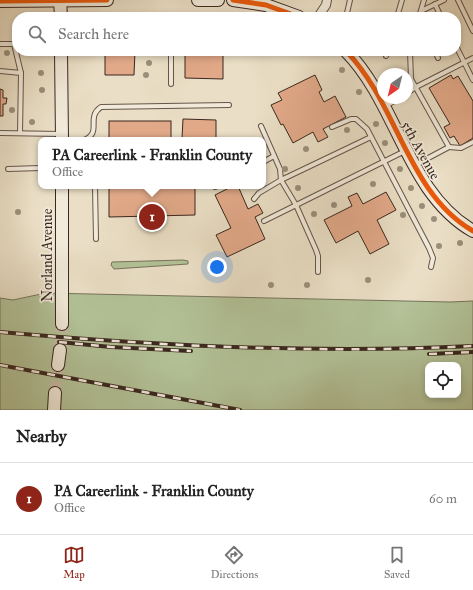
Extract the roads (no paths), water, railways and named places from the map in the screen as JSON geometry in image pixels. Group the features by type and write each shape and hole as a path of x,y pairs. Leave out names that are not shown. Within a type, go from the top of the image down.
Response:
{"street":[{"path":"60,0 61,12"},
{"path":"0,1 107,0"},
{"path":"198,0 218,0"},
{"path":"233,0 266,5 285,12"},
{"path":"321,12 326,5 327,0"},
{"path":"61,56 62,137"},
{"name":"5th Avenue","path":"350,56 370,80 424,183 436,199 454,218 473,232"},
{"name":"Norland Avenue","path":"62,189 62,324"},
{"path":"58,365 60,350"},
{"path":"54,410 55,393"}],"lane":[{"path":"347,12 350,0"},
{"path":"398,12 402,0"},
{"path":"421,11 424,0"},
{"path":"421,11 444,0"},
{"path":"458,0 473,31"},
{"path":"435,4 439,12"},
{"path":"0,44 12,44"},
{"path":"17,56 21,73 20,133"},
{"path":"171,56 171,84"},
{"path":"410,56 411,79 449,147"},
{"path":"461,56 473,80"},
{"path":"413,89 473,58"},
{"path":"0,71 21,73"},
{"path":"384,108 390,104"},
{"path":"89,137 94,132 93,117 101,107 229,105"},
{"path":"332,127 351,119 356,119 364,125 385,161 429,248 433,258 430,267"},
{"path":"261,126 266,137"},
{"path":"0,133 20,133 62,137"},
{"path":"266,189 281,180 371,137"},
{"path":"266,138 280,169 281,180 296,205 316,250 318,256 318,272"},
{"path":"415,165 449,147 461,148 473,142"},
{"path":"264,221 407,150"},
{"path":"266,160 274,156"},
{"path":"8,168 38,168"},
{"path":"96,189 96,239"},
{"path":"254,199 259,193 266,189"}],"tunnel":[{"path":"60,350 62,324"},
{"path":"55,393 58,365"}],"railway":[{"path":"0,332 177,345 296,349 473,346"},
{"path":"59,342 111,347 191,351"},
{"path":"429,354 473,352"},
{"path":"0,365 240,410"}],"place":[{"name":"PA Careerlink - Franklin County","path":"152,217"}]}
